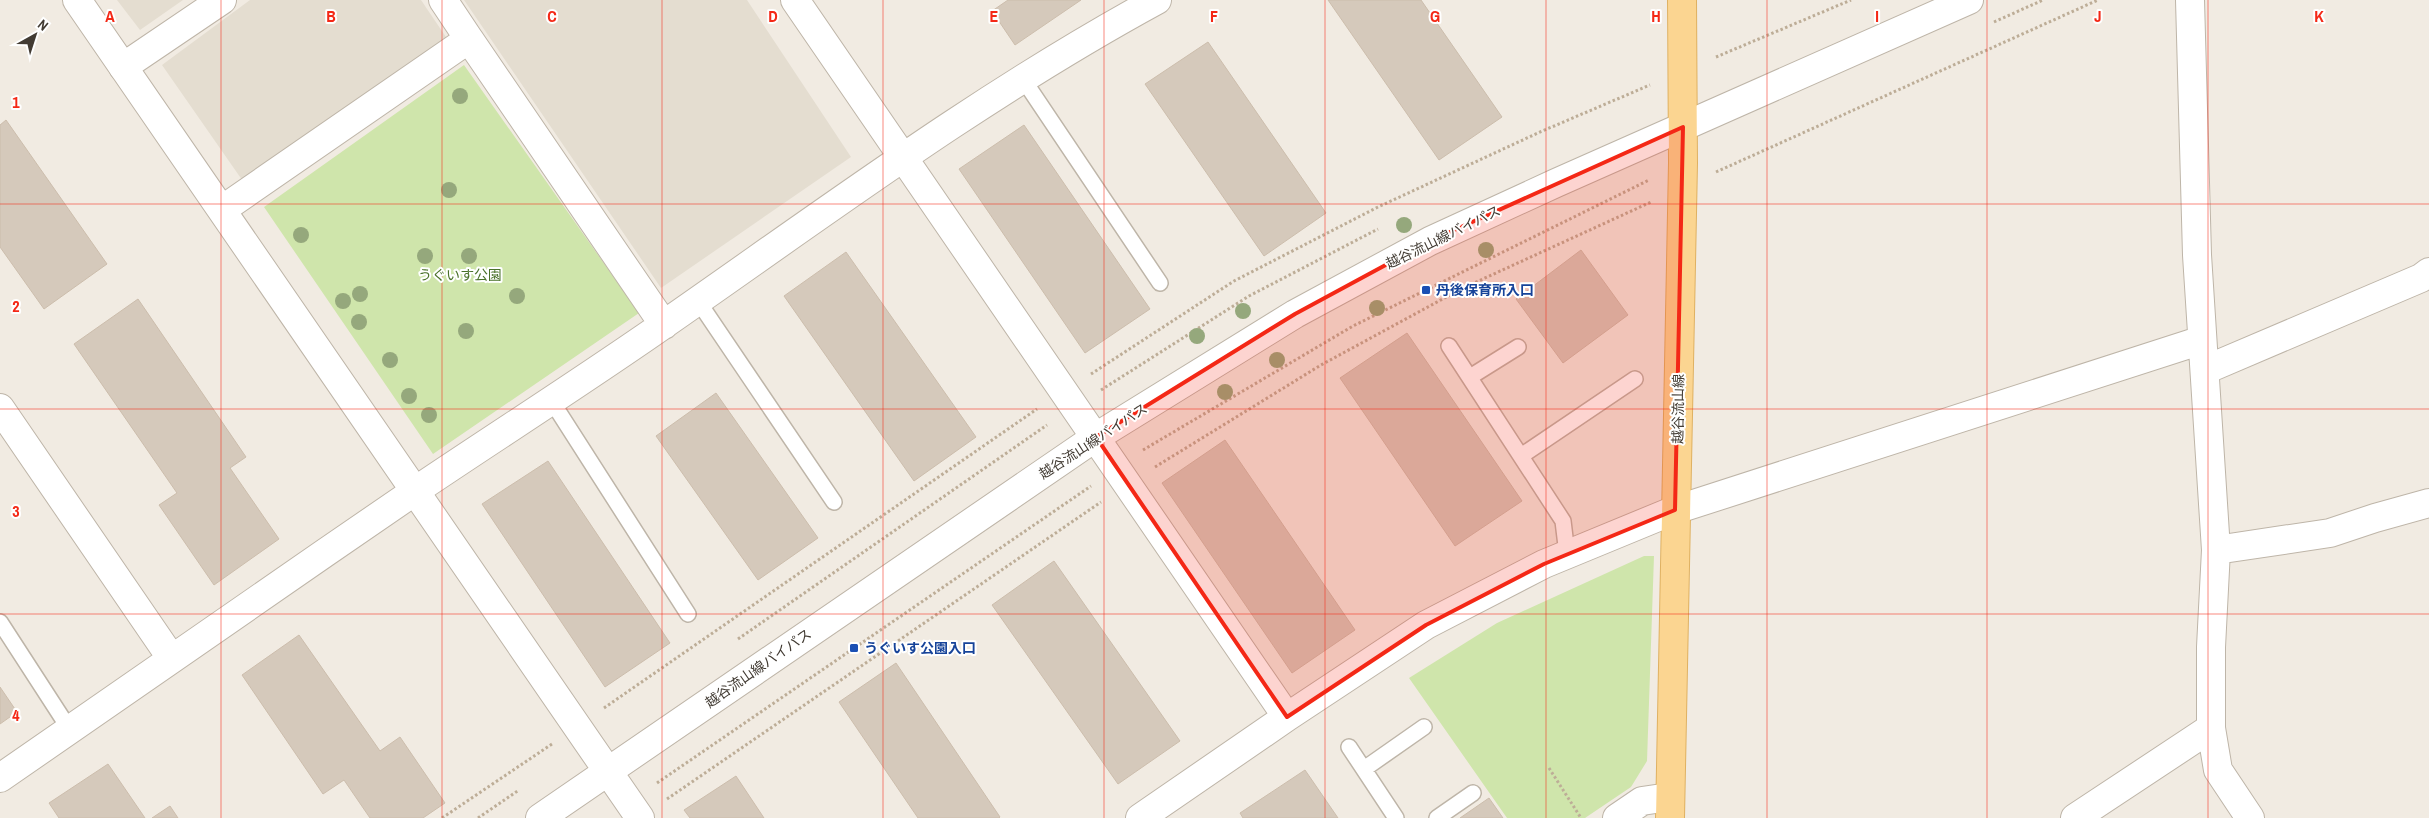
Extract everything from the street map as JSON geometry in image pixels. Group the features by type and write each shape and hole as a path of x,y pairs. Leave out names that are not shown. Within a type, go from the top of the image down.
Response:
{"main road":[{"name":"越谷流山線","path":"1669,808 1683,175 1682,0"}],"street":[{"path":"77,0 223,209 415,492 636,812"},
{"path":"443,0 664,325"},
{"path":"795,0 1287,717"},
{"path":"0,778 415,492 664,325 903,156 1023,79 1157,0"},
{"name":"越谷流山線バイパス","path":"540,818 1096,437 1295,314 1430,241 1556,182 1968,0"},
{"path":"2190,0 2202,340 2216,550 2211,647 2211,728 2218,770 2250,818"},
{"path":"123,67 218,1"},
{"path":"223,209 469,39"},
{"path":"2205,370 2421,278 2429,272"},
{"path":"1140,818 1426,625 1544,564 1675,510 2202,340"},
{"path":"0,408 172,659"},
{"path":"2216,550 2330,533 2375,518 2429,504"},
{"path":"2075,818 2211,728"},
{"path":"1617,818 1642,800 1669,808"}],"lane":[{"path":"1023,79 1160,283"},
{"path":"698,301 834,502"},
{"path":"1449,346 1563,521 1567,554"},
{"path":"1470,377 1518,346"},
{"path":"1521,456 1635,378"},
{"path":"551,400 688,614"},
{"path":"0,622 70,730"},
{"path":"1364,769 1424,727"},
{"path":"1349,747 1396,818"},
{"path":"1437,818 1473,793"}],"path":[{"path":"1989,24 2043,0"},
{"path":"636,812 1122,476 1254,382 1353,326 1683,175 2098,0"},
{"path":"636,812 1122,476 1461,289 1683,175"},
{"path":"1548,768 1581,818"}],"highlighted area":[{"path":"1683,127 1675,510 1544,564 1426,625 1287,717 1096,437 1295,314 1430,241"}],"shaded area":[{"path":"117,0 183,0 140,30"},
{"path":"250,0 421,0 448,40 247,187 162,65"},
{"path":"464,0 747,0 851,157 661,288"}],"green space":[{"name":"うぐいす公園","path":"464,65 639,313 433,454 264,207"},
{"path":"1644,556 1654,556 1647,761 1631,787 1585,818 1507,818 1409,678 1497,623"}],"building":[{"path":"1008,0 1081,0 1015,45 992,11"},
{"path":"1328,0 1421,0 1502,117 1439,160"},
{"path":"1208,42 1326,213 1264,256 1145,84"},
{"path":"6,120 107,264 44,309 0,247 0,125"},
{"path":"1024,125 1150,309 1085,353 959,169"},
{"path":"1581,250 1628,315 1563,363 1516,299"},
{"path":"846,252 976,437 914,481 784,296"},
{"path":"138,299 246,457 230,468 279,539 214,585 159,505 177,493 74,344"},
{"path":"1407,333 1522,501 1455,546 1340,378"},
{"path":"716,393 818,538 758,580 656,436"},
{"path":"1225,440 1355,630 1292,673 1162,483"},
{"path":"548,461 670,643 605,687 482,504"},
{"path":"1054,561 1180,741 1118,784 992,605"},
{"path":"299,635 380,751 400,737 445,803 423,818 370,818 344,780 323,794 242,675"},
{"path":"896,663 999,818 918,818 839,702"},
{"path":"0,687 17,712 0,724"},
{"path":"108,764 145,818 59,818 49,803"},
{"path":"1305,770 1338,818 1243,818 1240,813"},
{"path":"736,776 764,818 690,818 684,810"},
{"path":"1489,798 1503,818 1460,818"},
{"path":"170,806 178,818 152,818"}],"place":[{"name":"丹後保育所入口","path":"1426,290"},
{"name":"うぐいす公園入口","path":"854,648"}]}
